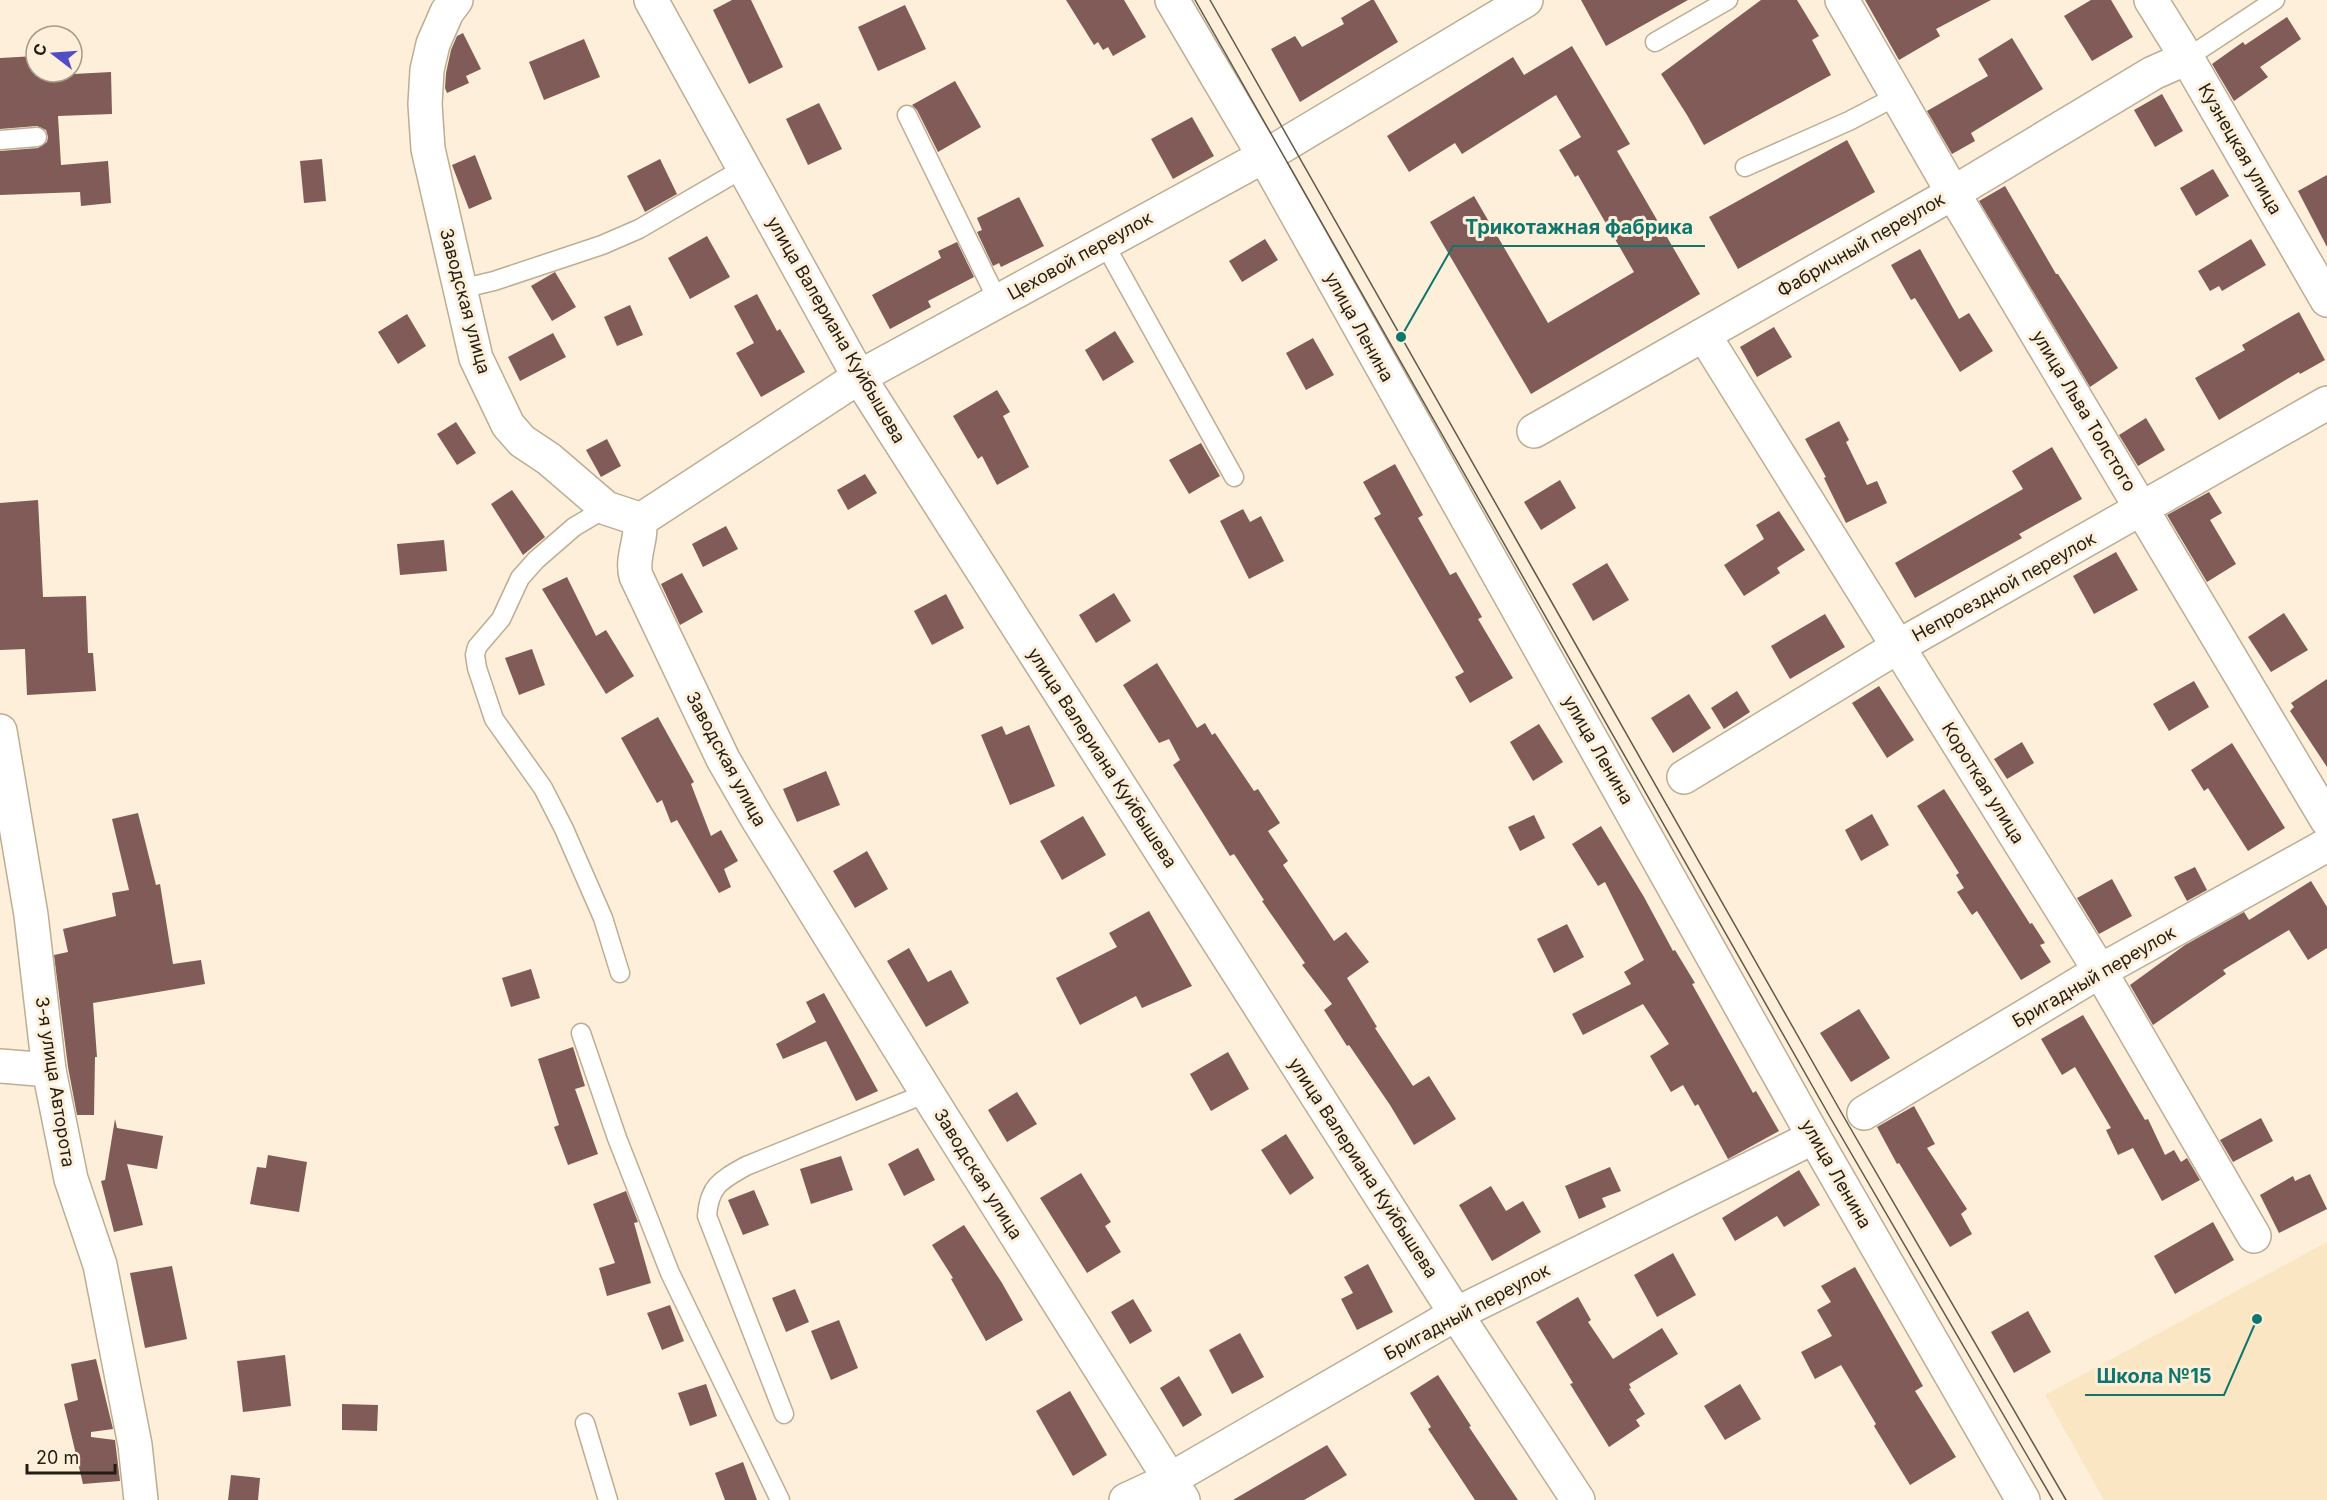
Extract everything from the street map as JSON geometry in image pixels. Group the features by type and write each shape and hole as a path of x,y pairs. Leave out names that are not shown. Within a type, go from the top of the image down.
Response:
{"street":[{"name":"Заводская улица","path":"456,0 447,12 433,44 427,70 425,104 428,149 476,358 507,425 522,441 549,459 606,508 639,521 641,528 634,557 636,576 723,759 927,1093 1176,1490"},
{"name":"улица Валериана Куйбышева","path":"651,0 859,377 1456,1314 1578,1500"},
{"name":"улица Ленина","path":"1172,0 1264,156 1814,1137 2023,1500"},
{"name":"Цеховой переулок","path":"639,521 859,377 1264,156 1526,0"},
{"name":"улица Льва Толстого","path":"1842,0 1953,193 2327,820"},
{"name":"Кузнецкая улица","path":"2151,0 2327,300"},
{"name":"Фабричный переулок","path":"1534,431 1953,193 2153,73 2187,58"},
{"name":"Короткая улица","path":"1704,335 2100,971 2254,1236"},
{"name":"Непроездной переулок","path":"1684,777 1899,646 2327,403"},
{"name":"3-я улица Авторота","path":"0,731 31,915 49,1070 70,1179 100,1265 135,1445 141,1500"},
{"name":"Бригадный переулок","path":"1864,1113 2100,971 2327,845"},
{"path":"0,1066 49,1070"},
{"name":"Бригадный переулок","path":"1126,1500 1176,1490 1456,1314 1814,1137"}],"lane":[{"path":"1655,42 1728,0"},
{"path":"2187,58 2275,0"},
{"path":"1745,167 1849,121 1897,96"},
{"path":"907,115 998,301"},
{"path":"0,140 37,137"},
{"path":"460,290 602,245 639,229 744,168"},
{"path":"1104,243 1234,477"},
{"path":"606,508 574,527 536,560 520,578 501,619 477,647 475,656 494,720 543,788 564,829 603,918 620,973"},
{"path":"581,1033 617,1138 670,1273 780,1500"},
{"path":"784,1414 707,1216 712,1190 730,1175 746,1166 927,1093"},
{"path":"585,1423 608,1500"}],"shaded area":[{"path":"2327,1242 2327,1500 2104,1500 2045,1395"}],"building":[{"path":"732,0 751,0 783,67 749,84 713,10"},
{"path":"1066,0 1124,0 1146,37 1113,56 1108,47 1103,50 1098,42 1094,45"},
{"path":"1374,0 1398,42 1300,102 1271,49 1295,36 1302,47 1344,24 1341,18"},
{"path":"1581,0 1688,0 1606,46"},
{"path":"1761,0 1797,0 1819,36 1812,40 1831,75 1704,145 1661,74"},
{"path":"1865,0 1991,0 1936,29 1940,36 1899,60"},
{"path":"2091,0 2111,0 2133,37 2092,61 2064,16"},
{"path":"905,5 926,49 878,71 858,27"},
{"path":"2287,17 2301,39 2260,67 2268,77 2234,101 2212,64 2243,42 2245,45"},
{"path":"463,33 481,69 466,76 469,83 447,93 446,73 451,50 457,36"},
{"path":"2012,38 2043,89 1971,133 1975,141 1952,154 1927,111 1988,76 1978,59"},
{"path":"584,39 600,77 544,100 529,62"},
{"path":"1572,46 1630,144 1617,151 1700,294 1531,394 1430,222 1474,196 1548,323 1634,272 1578,175 1575,177 1559,150 1581,137 1556,95 1462,154 1455,143 1409,172 1387,136 1513,57 1524,75"},
{"path":"24,57 24,84 84,84 84,73 111,72 112,114 58,116 61,165 108,161 111,203 81,206 80,192 0,195 0,151 38,148 47,142 48,137 46,130 37,126 0,129 0,58"},
{"path":"955,81 981,127 938,152 917,110 912,105"},
{"path":"2162,94 2183,131 2155,147 2134,110"},
{"path":"819,103 842,149 808,165 786,119"},
{"path":"1192,117 1214,156 1173,179 1151,139"},
{"path":"1847,140 1875,192 1738,269 1709,217"},
{"path":"475,155 492,199 469,209 452,165"},
{"path":"322,159 326,201 304,203 300,161"},
{"path":"660,159 677,194 645,212 627,176"},
{"path":"2213,169 2229,196 2196,216 2180,188"},
{"path":"2327,175 2327,247 2298,191"},
{"path":"2005,186 2056,274 2118,368 2090,387 1979,201"},
{"path":"1019,197 1044,246 1001,267 999,263 993,266 977,232 982,230 977,218"},
{"path":"707,236 730,277 690,299 668,258"},
{"path":"1265,239 1278,260 1242,282 1229,261"},
{"path":"2251,239 2266,265 2222,291 2219,286 2210,291 2198,271"},
{"path":"957,242 974,277 928,301 931,307 890,329 872,295 941,258 938,251"},
{"path":"1920,249 1959,319 1969,313 1993,351 1960,372 1915,298 1911,300 1891,265"},
{"path":"555,272 576,307 552,321 531,286"},
{"path":"757,294 777,331 780,329 805,372 761,397 736,353 754,343 734,306"},
{"path":"630,305 643,335 617,346 604,317"},
{"path":"2299,312 2325,360 2300,374 2299,372 2219,420 2195,378 2245,350 2242,345"},
{"path":"407,314 426,346 398,364 378,332"},
{"path":"1774,327 1792,357 1757,377 1740,347"},
{"path":"1115,331 1134,362 1103,381 1085,350"},
{"path":"553,333 566,357 520,381 508,357"},
{"path":"1313,338 1334,375 1306,390 1286,353"},
{"path":"997,390 1010,412 1003,416 1029,467 997,485 982,456 978,459 953,416"},
{"path":"2146,418 2165,450 2138,466 2119,435"},
{"path":"1839,421 1849,440 1846,442 1867,485 1877,481 1887,503 1846,523 1824,478 1826,477 1805,439"},
{"path":"456,422 476,453 457,465 437,434"},
{"path":"607,439 621,466 601,477 586,450"},
{"path":"1201,443 1220,476 1189,494 1169,460"},
{"path":"2052,447 2082,499 2019,534 2022,538 1915,598 1895,563 2023,489 2012,471"},
{"path":"1395,464 1423,515 1418,518 1450,575 1456,572 1482,617 1478,619 1513,678 1470,703 1455,677 1464,672 1374,518 1381,514 1363,482"},
{"path":"865,474 877,493 848,510 837,490"},
{"path":"1560,480 1576,508 1541,530 1524,502"},
{"path":"512,490 545,537 523,555 491,504"},
{"path":"2209,492 2222,513 2210,520 2236,564 2207,582 2167,515"},
{"path":"38,500 43,597 86,596 88,653 93,653 96,691 27,695 25,649 0,650 0,503"},
{"path":"1243,509 1250,522 1261,516 1284,561 1249,579 1220,521"},
{"path":"1779,511 1805,550 1777,568 1780,573 1744,596 1724,565 1764,539 1756,525"},
{"path":"726,526 738,549 703,567 692,544"},
{"path":"444,540 447,571 400,575 397,544"},
{"path":"2116,552 2138,590 2094,614 2073,576"},
{"path":"1607,563 1629,600 1593,621 1572,584"},
{"path":"682,573 703,612 680,625 661,584"},
{"path":"567,577 596,636 606,630 634,676 606,694 542,589"},
{"path":"1114,593 1131,621 1096,643 1079,615"},
{"path":"946,594 964,628 932,645 914,611"},
{"path":"2284,613 2308,650 2271,672 2248,637"},
{"path":"1825,614 1845,647 1790,679 1771,646"},
{"path":"532,649 545,685 519,695 505,658"},
{"path":"1157,663 1197,728 1205,723 1212,735 1215,733 1254,791 1258,789 1280,823 1268,831 1288,861 1283,865 1334,941 1346,932 1369,962 1347,978 1377,1027 1375,1028 1413,1086 1429,1076 1456,1119 1414,1145 1390,1105 1324,1010 1332,1004 1302,965 1305,963 1262,901 1264,900 1234,854 1230,856 1173,765 1180,760 1169,739 1159,743 1123,685"},
{"path":"2327,679 2327,767 2290,711 2294,707 2291,703"},
{"path":"2194,681 2209,707 2169,731 2153,704"},
{"path":"1879,686 1914,740 1887,758 1852,703"},
{"path":"1737,691 1750,712 1724,729 1711,708"},
{"path":"1689,694 1711,728 1673,753 1651,718"},
{"path":"658,717 694,782 691,784 711,836 721,830 738,861 724,869 731,887 719,893 677,820 671,823 662,800 657,803 621,738"},
{"path":"1539,724 1563,762 1533,781 1510,742"},
{"path":"1029,725 1055,786 1010,805 981,735 1002,726 1006,735"},
{"path":"2022,742 2034,763 2007,779 1994,759"},
{"path":"2232,743 2285,828 2248,851 2208,788 2204,791 2191,770"},
{"path":"826,771 840,805 797,822 783,789"},
{"path":"1944,789 2030,924 2032,923 2045,943 2040,945 2051,962 2021,980 1977,911 1972,915 1957,892 1964,888 1956,875 1959,873 1917,806"},
{"path":"138,813 156,885 160,884 173,964 201,960 205,984 93,1003 97,1057 95,1057 94,1115 77,1115 68,1067 54,955 68,952 63,929 116,916 112,893 129,890 112,819"},
{"path":"1872,814 1889,845 1861,861 1845,830"},
{"path":"1534,815 1545,838 1520,851 1508,827"},
{"path":"1083,816 1106,855 1062,880 1040,841"},
{"path":"1601,826 1644,897 1673,951 1675,950 1695,983 1692,984 1753,1093 1756,1091 1779,1131 1728,1159 1698,1104 1695,1106 1683,1085 1671,1092 1650,1056 1669,1044 1643,1004 1583,1035 1572,1014 1631,984 1624,972 1644,960 1605,882 1598,886 1572,844"},
{"path":"867,851 888,889 855,908 833,871"},
{"path":"2195,867 2207,890 2187,901 2174,877"},
{"path":"2112,879 2132,916 2099,934 2077,898"},
{"path":"2311,881 2327,907 2327,948 2308,960 2289,930 2223,970 2226,974 2153,1025 2130,985 2185,945 2244,912 2249,920"},
{"path":"1149,911 1192,986 1142,1008 1136,996 1080,1025 1056,978 1117,947 1109,933"},
{"path":"1567,924 1584,957 1554,973 1537,939"},
{"path":"909,948 928,982 951,970 969,1003 926,1027 887,961"},
{"path":"531,969 540,998 511,1007 502,978"},
{"path":"824,993 878,1091 856,1101 826,1041 783,1059 776,1044 816,1022 806,1002"},
{"path":"1859,1009 1890,1058 1851,1082 1820,1033"},
{"path":"2083,1015 2145,1120 2148,1119 2165,1155 2174,1150 2181,1162 2187,1158 2200,1180 2162,1201 2133,1148 2118,1155 2106,1130 2111,1128 2075,1067 2062,1075 2041,1039"},
{"path":"573,1047 585,1086 575,1089 598,1154 568,1165 554,1127 559,1125 538,1059"},
{"path":"1228,1052 1249,1089 1211,1111 1190,1074"},
{"path":"1017,1092 1037,1124 1007,1142 988,1110"},
{"path":"1914,1106 1935,1144 1927,1148 1967,1209 1961,1214 1972,1234 1950,1247 1899,1163 1897,1164 1877,1127"},
{"path":"2261,1118 2273,1141 2233,1162 2220,1140"},
{"path":"115,1119 117,1128 163,1136 157,1169 127,1164 143,1225 114,1232 101,1181 105,1180"},
{"path":"1286,1134 1314,1178 1290,1195 1261,1150"},
{"path":"918,1148 935,1180 904,1196 888,1164"},
{"path":"268,1155 307,1162 299,1212 250,1204 257,1167 266,1168"},
{"path":"841,1156 853,1190 811,1204 800,1169"},
{"path":"1610,1167 1621,1191 1602,1198 1606,1207 1579,1219 1565,1186"},
{"path":"1799,1170 1820,1205 1784,1227 1777,1216 1735,1241 1722,1218"},
{"path":"1081,1173 1111,1222 1105,1226 1121,1252 1087,1273 1040,1198"},
{"path":"2310,1174 2327,1209 2279,1233 2260,1195 2293,1176 2295,1181"},
{"path":"1491,1186 1506,1211 1523,1201 1541,1232 1492,1261 1459,1205"},
{"path":"754,1190 769,1225 743,1235 728,1200"},
{"path":"626,1191 638,1222 634,1223 651,1283 607,1296 599,1268 615,1263 593,1204"},
{"path":"2213,1222 2234,1260 2175,1294 2154,1256"},
{"path":"964,1225 1023,1320 986,1341 951,1279 953,1278 932,1245"},
{"path":"1673,1253 1696,1295 1657,1317 1634,1275"},
{"path":"1368,1264 1393,1312 1357,1330 1341,1299 1353,1293 1344,1277"},
{"path":"172,1266 187,1339 145,1348 130,1273"},
{"path":"1855,1267 1923,1386 1915,1391 1956,1457 1910,1485 1841,1365 1815,1379 1801,1352 1832,1336 1817,1310 1831,1302 1821,1286"},
{"path":"795,1289 809,1322 786,1332 772,1298"},
{"path":"1578,1297 1591,1320 1588,1322 1613,1359 1662,1328 1678,1354 1629,1384 1631,1388 1629,1389 1645,1414 1636,1420 1640,1426 1609,1447 1570,1384 1573,1383 1536,1322"},
{"path":"1133,1299 1152,1331 1130,1344 1111,1312"},
{"path":"670,1305 684,1341 662,1350 647,1313"},
{"path":"2028,1311 2051,1352 2014,1373 1991,1332"},
{"path":"839,1320 858,1368 831,1380 811,1331"},
{"path":"1240,1333 1264,1377 1232,1394 1209,1350"},
{"path":"285,1355 291,1406 243,1412 237,1361"},
{"path":"96,1359 113,1429 91,1432 91,1437 115,1440 120,1481 83,1484 64,1404 78,1400 71,1364"},
{"path":"1438,1375 1471,1426 1469,1427 1518,1500 1475,1500 1428,1429 1431,1427 1410,1393"},
{"path":"1179,1376 1202,1415 1183,1427 1160,1388"},
{"path":"706,1384 717,1416 690,1426 678,1393"},
{"path":"1740,1384 1761,1419 1725,1440 1704,1406"},
{"path":"1070,1391 1107,1455 1073,1476 1036,1411"},
{"path":"342,1404 378,1405 377,1431 342,1430"},
{"path":"1327,1445 1347,1475 1304,1500 1233,1500"},
{"path":"743,1462 757,1500 725,1500 715,1473"},
{"path":"231,1475 260,1478 258,1500 228,1500"}],"tram line":[{"path":"1195,0 1830,1117 2053,1500"},
{"path":"1210,0 1841,1112 2066,1500"}],"place":[{"name":"Трикотажная фабрика","path":"1401,337"},
{"name":"Школа №15","path":"2257,1319"}]}
